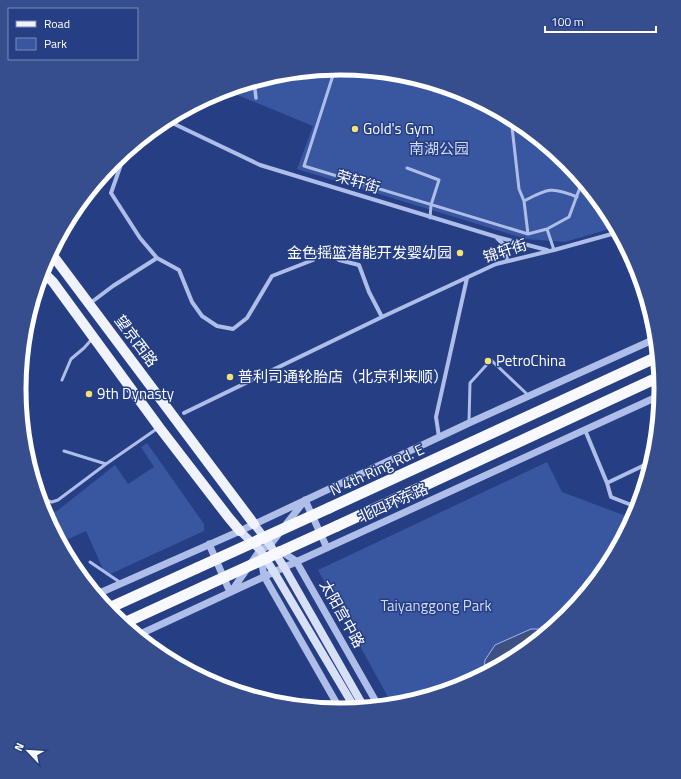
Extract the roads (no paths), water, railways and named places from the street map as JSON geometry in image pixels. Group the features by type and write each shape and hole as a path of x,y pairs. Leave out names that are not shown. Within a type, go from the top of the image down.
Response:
{"highway":[{"name":"N 4th Ring Rd. E","path":"113,606 653,359"},
{"path":"128,621 654,379"}],"main road":[{"name":"望京西路","path":"55,258 254,524"},
{"path":"47,277 53,282 228,518 260,550 352,703"},
{"name":"太阳宫中路","path":"254,524 284,567 362,703"}],"street":[{"path":"255,87 256,98"},
{"name":"荣轩街","path":"173,123 260,165 430,218 497,238 548,251"},
{"path":"121,164 111,193 140,238 157,258 179,270 192,302 202,316 217,326 233,329 247,318 272,276 312,260 316,252 324,250 339,260 359,265 369,292 382,317"},
{"name":"锦轩街","path":"184,413 382,317 496,264 614,233"},
{"path":"497,238 504,246 507,261"},
{"path":"89,304 113,286 157,258"},
{"path":"439,437 436,417 467,278"},
{"path":"101,593 240,531 469,423 651,341"},
{"name":"北四环东路","path":"142,633 296,561 655,398"},
{"path":"585,430 607,483 611,497 633,506"},
{"path":"607,483 645,465"},
{"path":"305,500 327,548"},
{"path":"230,592 260,550 270,545 305,500"},
{"path":"209,544 230,592"},
{"name":"太阳宫中路","path":"270,545 296,561 376,702"},
{"path":"260,550 264,576 337,704"}],"lane":[{"path":"333,75 304,166 528,234 547,230 569,217 580,186"},
{"path":"512,126 518,189 524,201 528,234"},
{"path":"407,168 439,180 431,205 430,218"},
{"path":"524,201 546,190 557,190 577,196"},
{"path":"547,230 554,250"},
{"path":"62,380 70,358 84,348 93,337"},
{"path":"469,423 470,383 491,360 529,396"},
{"path":"46,500 52,502 58,500 159,426"},
{"path":"64,451 106,464"},
{"path":"90,562 122,584"}],"place":[{"name":"Gold's Gym","path":"355,129"},
{"name":"金色摇篮潜能开发婴幼园","path":"460,253"},
{"name":"PetroChina","path":"488,361"},
{"name":"普利司通轮胎店（北京利来顺）","path":"230,377"},
{"name":"9th Dynasty","path":"89,394"}],"park label":[{"name":"南湖公园","path":"439,149"},
{"name":"Taiyanggong Park","path":"436,606"}]}
